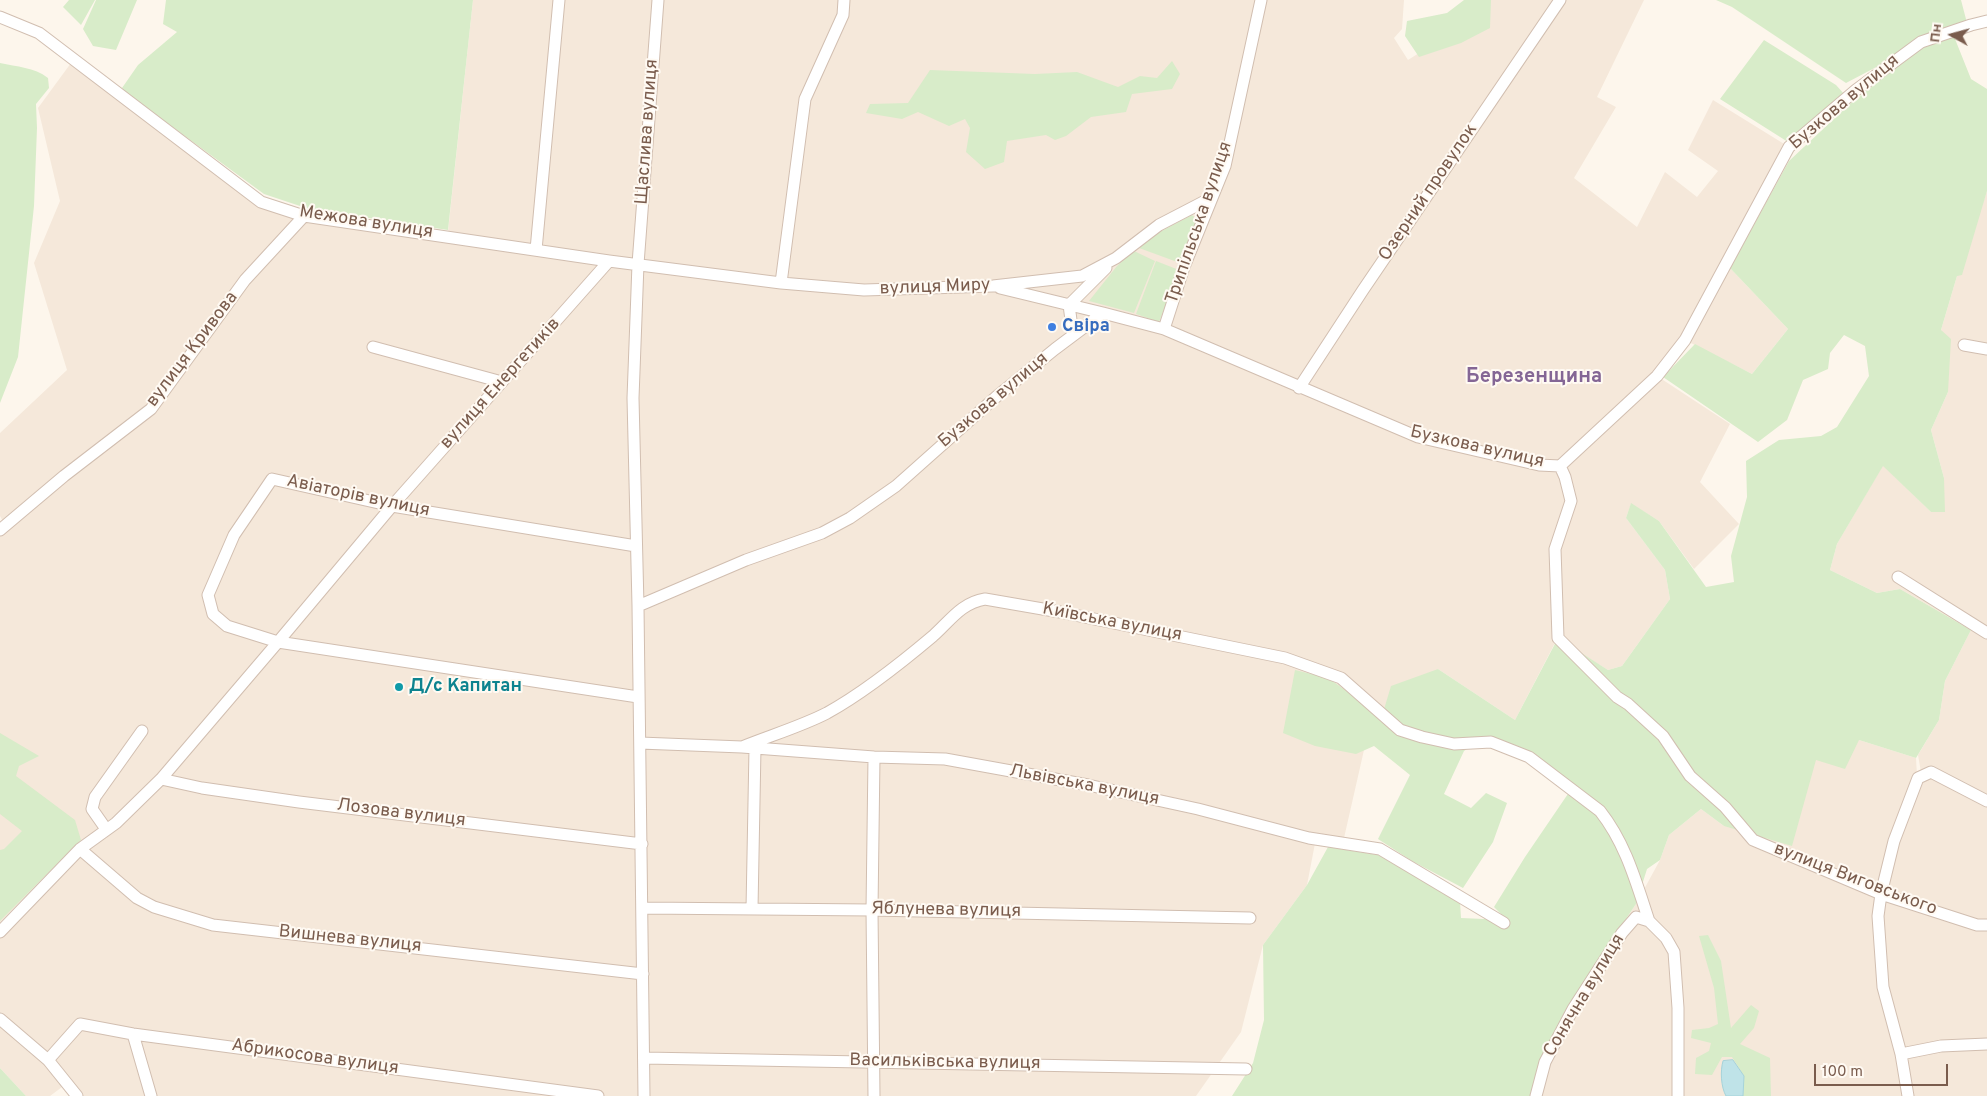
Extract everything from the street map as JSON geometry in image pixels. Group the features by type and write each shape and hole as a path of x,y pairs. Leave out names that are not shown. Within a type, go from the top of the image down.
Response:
{"street":[{"path":"536,250 559,0"},
{"name":"Щаслива вулиця","path":"644,1096 642,844 633,398 638,264 658,0"},
{"path":"781,283 805,99 843,15 844,0"},
{"name":"Трипільська вулиця","path":"1164,329 1184,266 1225,166 1261,0"},
{"name":"Озерний провулок","path":"1299,388 1363,290 1560,0"},
{"name":"Межова вулиця","path":"2,21 39,33 261,202 304,216 638,264"},
{"name":"Бузкова вулиця","path":"638,606 746,560 822,532 850,518 896,486 996,397 1103,313 1164,329 1418,438 1539,465 1560,466 1657,376 1685,340 1789,147 1856,90 1921,42 1987,21"},
{"name":"вулиця Миру","path":"638,264 781,283 864,290 993,286 1082,276 1116,258 1159,224 1211,198"},
{"name":"вулиця Кривова","path":"0,530 64,476 151,409 245,280 304,216"},
{"path":"1069,304 1116,258"},
{"name":"вулиця Енергетиків","path":"0,932 80,849 116,823 161,778 392,506 609,261"},
{"path":"993,286 1103,313"},
{"path":"1069,304 1073,335"},
{"path":"1964,345 1987,349"},
{"path":"373,347 502,382"},
{"name":"Бузкова вулиця","path":"1558,638 1555,549 1570,501 1565,477 1560,466"},
{"name":"Авіаторів вулиця","path":"278,642 227,626 213,614 208,595 234,534 272,479 392,506 636,546"},
{"path":"1898,577 1987,633"},
{"name":"Київська вулиця","path":"742,747 827,713 870,686 933,636 964,606 974,601 985,600 1060,612 1285,658 1341,678 1400,730 1454,744 1491,742 1529,757 1600,811 1624,849 1649,921"},
{"name":"вулиця Виговського","path":"1558,638 1617,697 1647,720 1663,736 1690,776 1725,807 1753,840 1881,894 1976,925 1987,925"},
{"path":"278,642 638,697"},
{"path":"106,829 92,809 95,797 142,731"},
{"name":"Львівська вулиця","path":"640,743 742,747 874,757 945,759 1088,785 1198,809 1310,838 1380,849 1504,923"},
{"path":"752,909 755,748"},
{"path":"874,757 872,910 874,1096"},
{"path":"1908,1096 1901,1054 1883,987 1878,916 1881,894 1894,841 1918,778 1931,772 1987,801"},
{"name":"Лозова вулиця","path":"161,778 202,788 299,802 642,844"},
{"name":"Вишнева вулиця","path":"80,849 136,898 154,907 213,925 643,974"},
{"name":"Яблунева вулиця","path":"643,908 872,910 1250,918"},
{"name":"Сонячна вулиця","path":"1536,1096 1545,1062 1573,1009 1622,933 1636,917 1649,921"},
{"path":"1649,921 1666,938 1674,952 1678,1008 1678,1096"},
{"path":"0,1019 48,1060 77,1096"},
{"name":"Абрикосова вулиця","path":"48,1060 80,1024 133,1034 598,1096"},
{"path":"133,1034 151,1096"},
{"path":"1901,1054 1941,1046 1987,1044"},
{"name":"Васильківська вулиця","path":"644,1058 1246,1069"}],"shaded area":[{"path":"473,0 1404,0 1402,29 1394,38 1408,60 1457,29 1474,0 1644,0 1597,97 1616,107 1574,178 1637,227 1665,172 1697,197 1718,171 1688,150 1713,100 1789,147 1717,280 1730,268 1788,329 1752,374 1685,340 1657,376 1730,424 1700,482 1739,524 1694,569 1659,521 1631,504 1626,518 1665,570 1670,599 1622,666 1608,670 1557,639 1515,720 1438,669 1383,716 1364,750 1344,838 1317,833 1307,885 1263,945 1241,1032 1196,1096 69,1096 62,1087 50,1096 26,1096 0,1068 0,536 7,529 0,516 0,433 67,370 34,263 60,201 38,108 71,63 256,203 447,241"},
{"path":"1987,191 1987,922 1882,892 1922,778 1918,755 1939,720 1945,681 1971,630 1900,589 1877,593 1830,570 1837,544 1883,465 1931,512 1944,478 1931,430 1948,392 1941,330 1957,276"},
{"path":"1859,740 1916,758 1917,776 1878,895 1987,929 1987,1096 1530,1096 1539,1065 1609,944 1636,904 1660,860 1669,835 1701,809 1724,826 1816,760"}],"green space":[{"path":"69,0 95,0 81,25 63,7"},
{"path":"96,0 137,0 116,50 93,46 83,29"},
{"path":"166,0 473,0 448,230 309,209 264,194 126,93 122,88 138,65 177,32 163,24"},
{"path":"1464,0 1491,0 1490,28 1461,43 1419,57 1405,36 1407,21 1447,13"},
{"path":"1716,0 1961,0 1967,23 1917,38 1886,62 1846,83 1732,7"},
{"path":"1953,34 1971,79 1987,89 1987,191 1962,275 1957,276 1941,330 1951,339 1948,392 1931,430 1944,478 1945,512 1931,512 1883,466 1837,544 1830,570 1877,593 1900,589 1971,630 1945,681 1939,720 1916,758 1859,740 1845,769 1816,760 1792,846 1724,826 1701,809 1669,835 1660,860 1647,869 1636,904 1609,944 1539,1065 1530,1096 1232,1096 1253,1063 1264,1020 1263,945 1307,885 1328,847 1378,855 1460,902 1461,918 1507,920 1494,907 1574,785 1484,737 1464,751 1444,794 1471,808 1486,793 1507,803 1493,842 1463,888 1412,861 1378,839 1410,775 1374,746 1356,754 1315,746 1283,733 1295,670 1328,678 1382,716 1391,686 1438,669 1515,720 1558,638 1608,670 1622,666 1670,599 1665,570 1626,518 1631,503 1659,521 1706,587 1734,582 1731,556 1747,497 1746,461 1779,440 1821,436 1837,427 1869,376 1865,346 1844,335 1830,353 1828,369 1803,380 1787,420 1758,442 1663,377 1695,344 1752,374 1788,329 1730,268 1789,161 1852,102 1923,47"},
{"path":"1764,40 1836,85 1845,95 1788,142 1720,99"},
{"path":"1172,61 1180,74 1172,89 1132,94 1126,112 1091,117 1066,136 1055,140 1046,135 1007,141 1004,162 985,169 966,152 970,128 965,119 949,126 918,112 902,119 866,113 870,104 908,103 930,70 1035,74 1077,72 1118,87 1140,76 1157,78"},
{"path":"0,63 31,69 43,74 48,78 49,88 36,104 34,206 18,357 0,403"},
{"path":"1192,215 1197,219 1180,263 1139,248 1152,236"},
{"path":"1134,251 1155,261 1134,313 1089,301 1117,266"},
{"path":"1156,261 1179,270 1159,322 1136,314"},
{"path":"0,733 39,756 19,766 16,776 75,820 81,840 0,921 0,850 4,849 22,831 0,814"},
{"path":"1708,935 1721,961 1731,1028 1751,1005 1759,1011 1754,1028 1740,1044 1770,1058 1771,1096 1743,1096 1744,1076 1732,1057 1722,1057 1712,1075 1695,1074 1696,1058 1709,1051 1711,1043 1691,1038 1692,1030 1709,1028 1718,1024 1714,988 1699,936"},
{"path":"0,1068 26,1096 0,1096"}],"water":[{"path":"1733,1060 1744,1076 1743,1096 1726,1096 1723,1088 1721,1074 1723,1061"}],"place":[{"name":"Свіра","path":"1052,327"},
{"name":"Д/с Капитан","path":"399,687"}],"district":[{"name":"Березенщина","path":"1534,378"}]}
